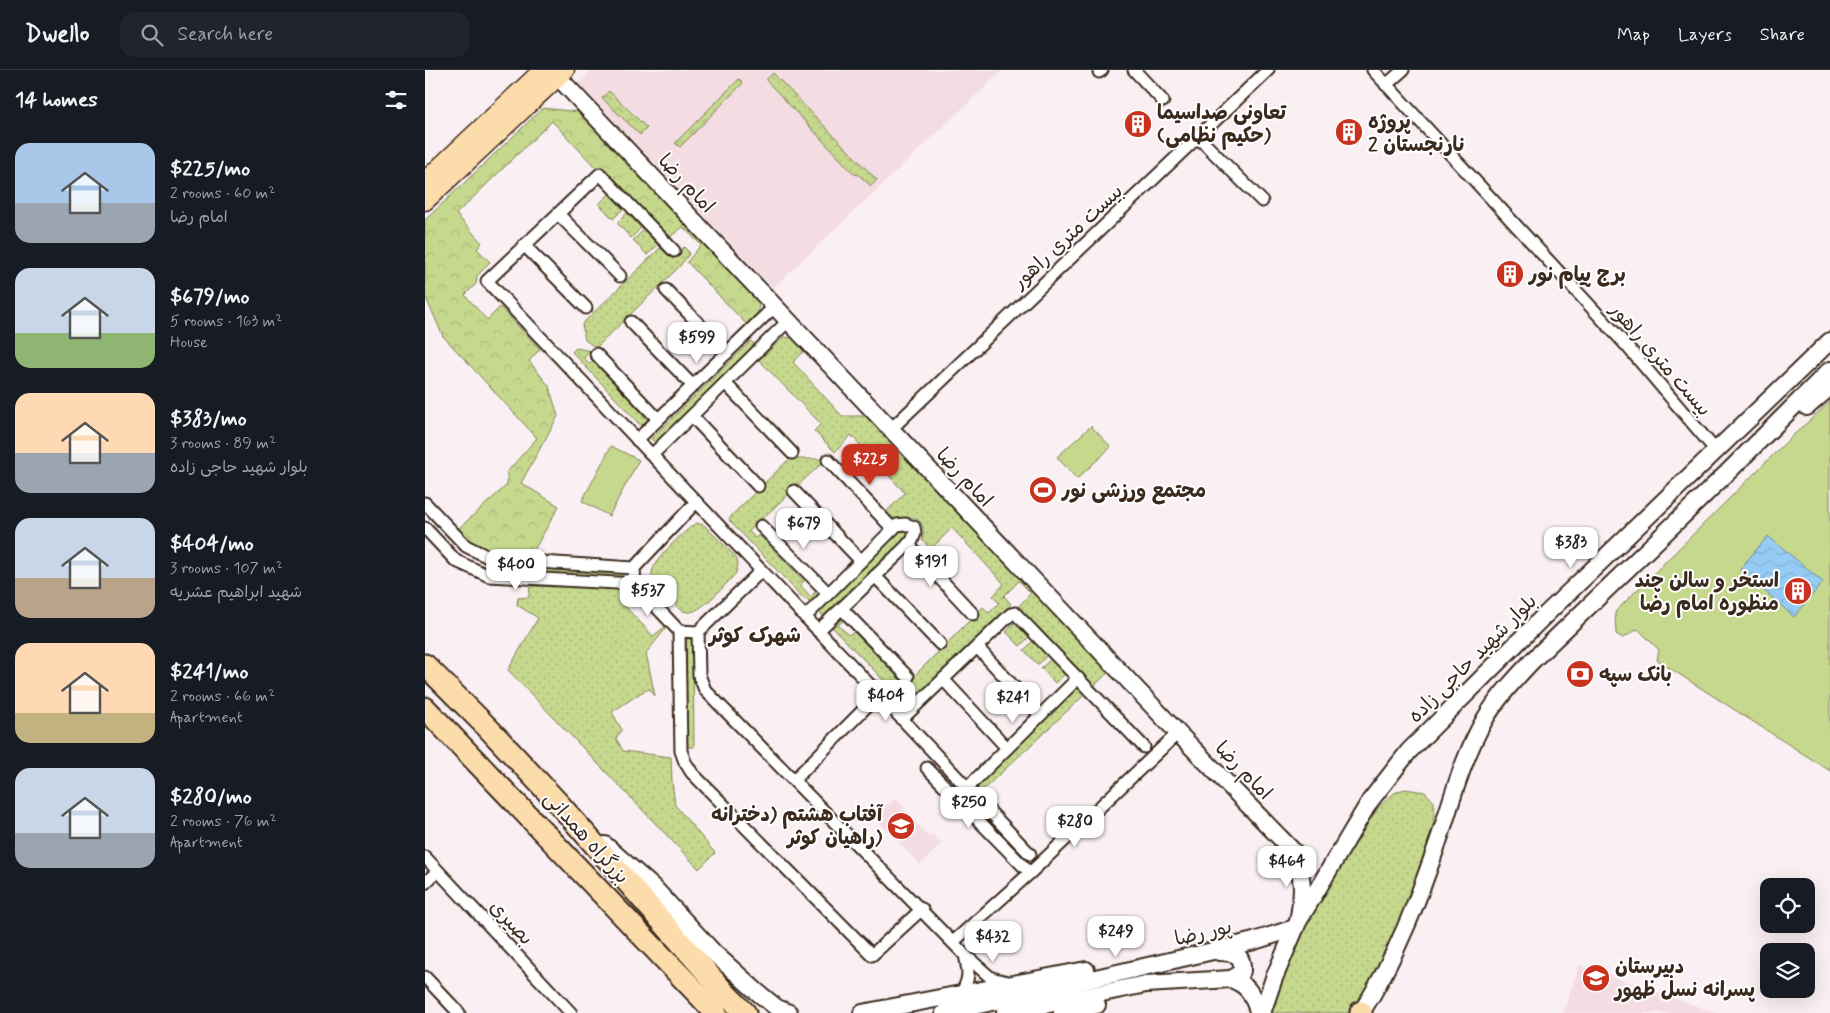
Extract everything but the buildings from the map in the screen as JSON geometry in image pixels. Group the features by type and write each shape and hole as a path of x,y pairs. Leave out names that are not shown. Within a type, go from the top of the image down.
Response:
{"highway":[{"path":"425,649 489,729"},
{"name":"بزرگراه همدانی","path":"425,666 489,729 559,804 723,991 745,1013"},
{"name":"بزرگراه همدانی","path":"425,708 715,1013"},
{"path":"425,718 457,743"}],"main road":[{"path":"425,182 554,72"},
{"path":"425,201 554,72"},
{"name":"امام رضا","path":"554,72 1178,733 1293,851 1302,878 1302,903 1296,925"},
{"name":"بلوار شهید حاجی زاده","path":"1296,925 1370,801 1409,752 1540,620 1717,452 1830,341"},
{"path":"1361,1013 1383,976 1412,914 1449,803 1471,747 1486,718 1508,688 1576,618 1726,474 1830,370"},
{"path":"1726,474 1830,387"},
{"path":"559,804 653,888 714,953 777,1008 789,1013"},
{"path":"1260,1013 1296,925"},
{"name":"پور رضا","path":"944,1013 1254,941 1296,925"},
{"path":"1005,1013 1146,984 1231,979 1242,971 1242,963 1239,957 1233,953 1213,951"},
{"path":"862,1013 1142,958 1168,962"},
{"path":"1231,979 1241,983 1249,990 1260,1013"},
{"path":"1073,1012 1129,998 1173,982"}],"street":[{"path":"1134,70 1163,101"},
{"name":"بیست متری راهور","path":"891,429 1268,70"},
{"name":"بیست متری راهور","path":"1373,70 1626,345 1717,452"},
{"path":"1386,85 1403,70"},
{"path":"1198,138 1262,200"},
{"path":"674,251 601,174 487,281 1030,854"},
{"path":"558,214 620,276"},
{"path":"524,245 586,308"},
{"path":"666,290 727,353"},
{"path":"637,440 775,306"},
{"path":"652,455 789,321"},
{"path":"631,322 693,386"},
{"path":"596,354 658,419"},
{"path":"725,383 792,454"},
{"path":"692,416 758,486"},
{"path":"828,460 893,529"},
{"path":"794,491 861,561"},
{"path":"696,502 634,568 635,584 679,631 681,751 685,762 692,773 872,955 922,909"},
{"path":"425,503 466,546 492,559 634,568"},
{"path":"805,617 893,529 901,523 910,524 914,527 914,537 908,544 818,631"},
{"path":"761,526 829,593"},
{"path":"425,528 456,561 489,576 635,584"},
{"path":"908,544 973,614"},
{"path":"679,631 698,632 761,571"},
{"path":"875,576 940,644"},
{"path":"842,608 908,677"},
{"path":"902,720 1011,614 1015,613 1143,747"},
{"path":"698,632 699,675 705,690 922,909 964,954 991,978 1001,982 1018,983"},
{"path":"977,647 1040,715"},
{"path":"967,788 1078,678"},
{"path":"943,679 1007,748"},
{"path":"794,780 879,695"},
{"path":"953,942 1030,873 1178,733"},
{"path":"927,768 1030,873"},
{"name":"بصیری","path":"425,857 571,1013"},
{"path":"425,883 438,871"},
{"path":"961,994 967,984 969,973 964,954"},
{"path":"425,977 459,1013"}],"shaded area":[{"path":"592,70 1003,70 773,288 578,83"},
{"name":"آفتاب هشتم (دخترانه راهیان کوثر)","path":"896,798 905,807 903,809 929,837 932,834 941,844 920,865 875,817"},
{"name":"دبیرستان پسرانه نسل ظهور","path":"1579,965 1653,991 1716,1013 1563,1013"}],"green space":[{"path":"773,73 877,180 871,186 859,175 854,174 766,80"},
{"path":"739,79 743,83 680,147 675,143"},
{"path":"609,91 647,128 640,135 602,98"},
{"path":"543,108 579,112 759,300 758,314 747,325 687,262 701,245 683,227 670,237 602,167 595,167 552,121 456,214 482,243 477,249 490,262 477,276 476,284 465,295 487,320 500,307 540,349 529,361 549,386 558,416 521,483 559,506 533,552 527,555 487,554 459,534 458,529 507,485 507,472 537,438 443,336 425,296 425,220"},
{"path":"609,194 623,209 613,219 599,204"},
{"path":"627,213 641,228 631,238 617,223"},
{"path":"644,230 658,245 647,255 633,240"},
{"path":"684,247 690,253 679,267 596,348 585,340 582,324 660,248 673,259"},
{"path":"784,337 798,339 808,348 793,362 842,416 869,416 1111,670 971,801 966,802 967,797 1077,688 1087,685 1087,680 1018,607 1031,593 1019,581 1004,596 1011,604 909,704 904,703 897,696 833,628 831,624 840,617 843,621 838,625 849,635 854,632 906,684 983,607 989,613 999,603 993,596 1004,584 952,528 931,549 922,540 922,525 919,521 909,517 889,522 883,515 905,493 851,435 835,452 814,431 821,424 759,360"},
{"path":"751,341 756,346 656,444 651,439"},
{"path":"576,348 591,351 584,358 590,364 593,360 650,422 643,428 572,352"},
{"path":"1830,402 1830,771 1657,660 1659,650 1638,629 1623,638 1616,634 1615,612 1789,439"},
{"path":"1091,426 1111,447 1077,479 1057,457"},
{"path":"611,446 639,460 609,516 582,501"},
{"path":"789,459 824,459 821,464 749,531 755,538 759,535 804,581 800,585 811,597 815,592 817,595 810,601 804,599 729,520"},
{"path":"696,523 704,525 737,558 738,565 736,573 715,596 701,607 687,612 678,607 657,586 652,577 652,571 668,548"},
{"path":"902,529 910,531 910,535 829,613 825,616 821,614 820,611"},
{"path":"498,567 622,573 621,578 498,573 496,570"},
{"path":"530,586 627,589 632,594 623,604 653,636 671,622 646,653 655,696 650,689 642,692 612,712 622,730 616,738 623,751 671,757 675,805 715,853 699,869 508,670 538,618 517,605 518,598 529,597"},
{"path":"1015,622 1029,637 1020,646 1006,632"},
{"path":"686,639 693,639 694,747 687,747"},
{"path":"1033,641 1047,655 1038,665 1024,650"},
{"path":"1051,659 1065,674 1055,683 1041,668"},
{"path":"1405,789 1425,792 1434,802 1434,820 1422,864 1399,926 1369,985 1349,1013 1267,1013 1293,951 1336,868 1378,808 1394,793"}],"water":[{"path":"1768,536 1823,582 1794,617 1740,569"}],"place":[{"name":"تعاونی صداسیما (حکیم نظامی)","path":"1138,124"},
{"name":"پروژه نارنجستان 2","path":"1349,132"},
{"name":"برج پیام نور","path":"1510,274"},
{"name":"مجتمع ورزشی نور","path":"1043,490"},
{"name":"استخر و سالن چند منظوره امام رضا","path":"1798,591"},
{"name":"بانک سپه","path":"1580,674"},
{"name":"آفتاب هشتم (دخترانه راهیان کوثر)","path":"901,826"},
{"name":"دبیرستان پسرانه نسل ظهور","path":"1596,978"}],"district":[{"name":"شهرک کوثر","path":"755,635"}]}
